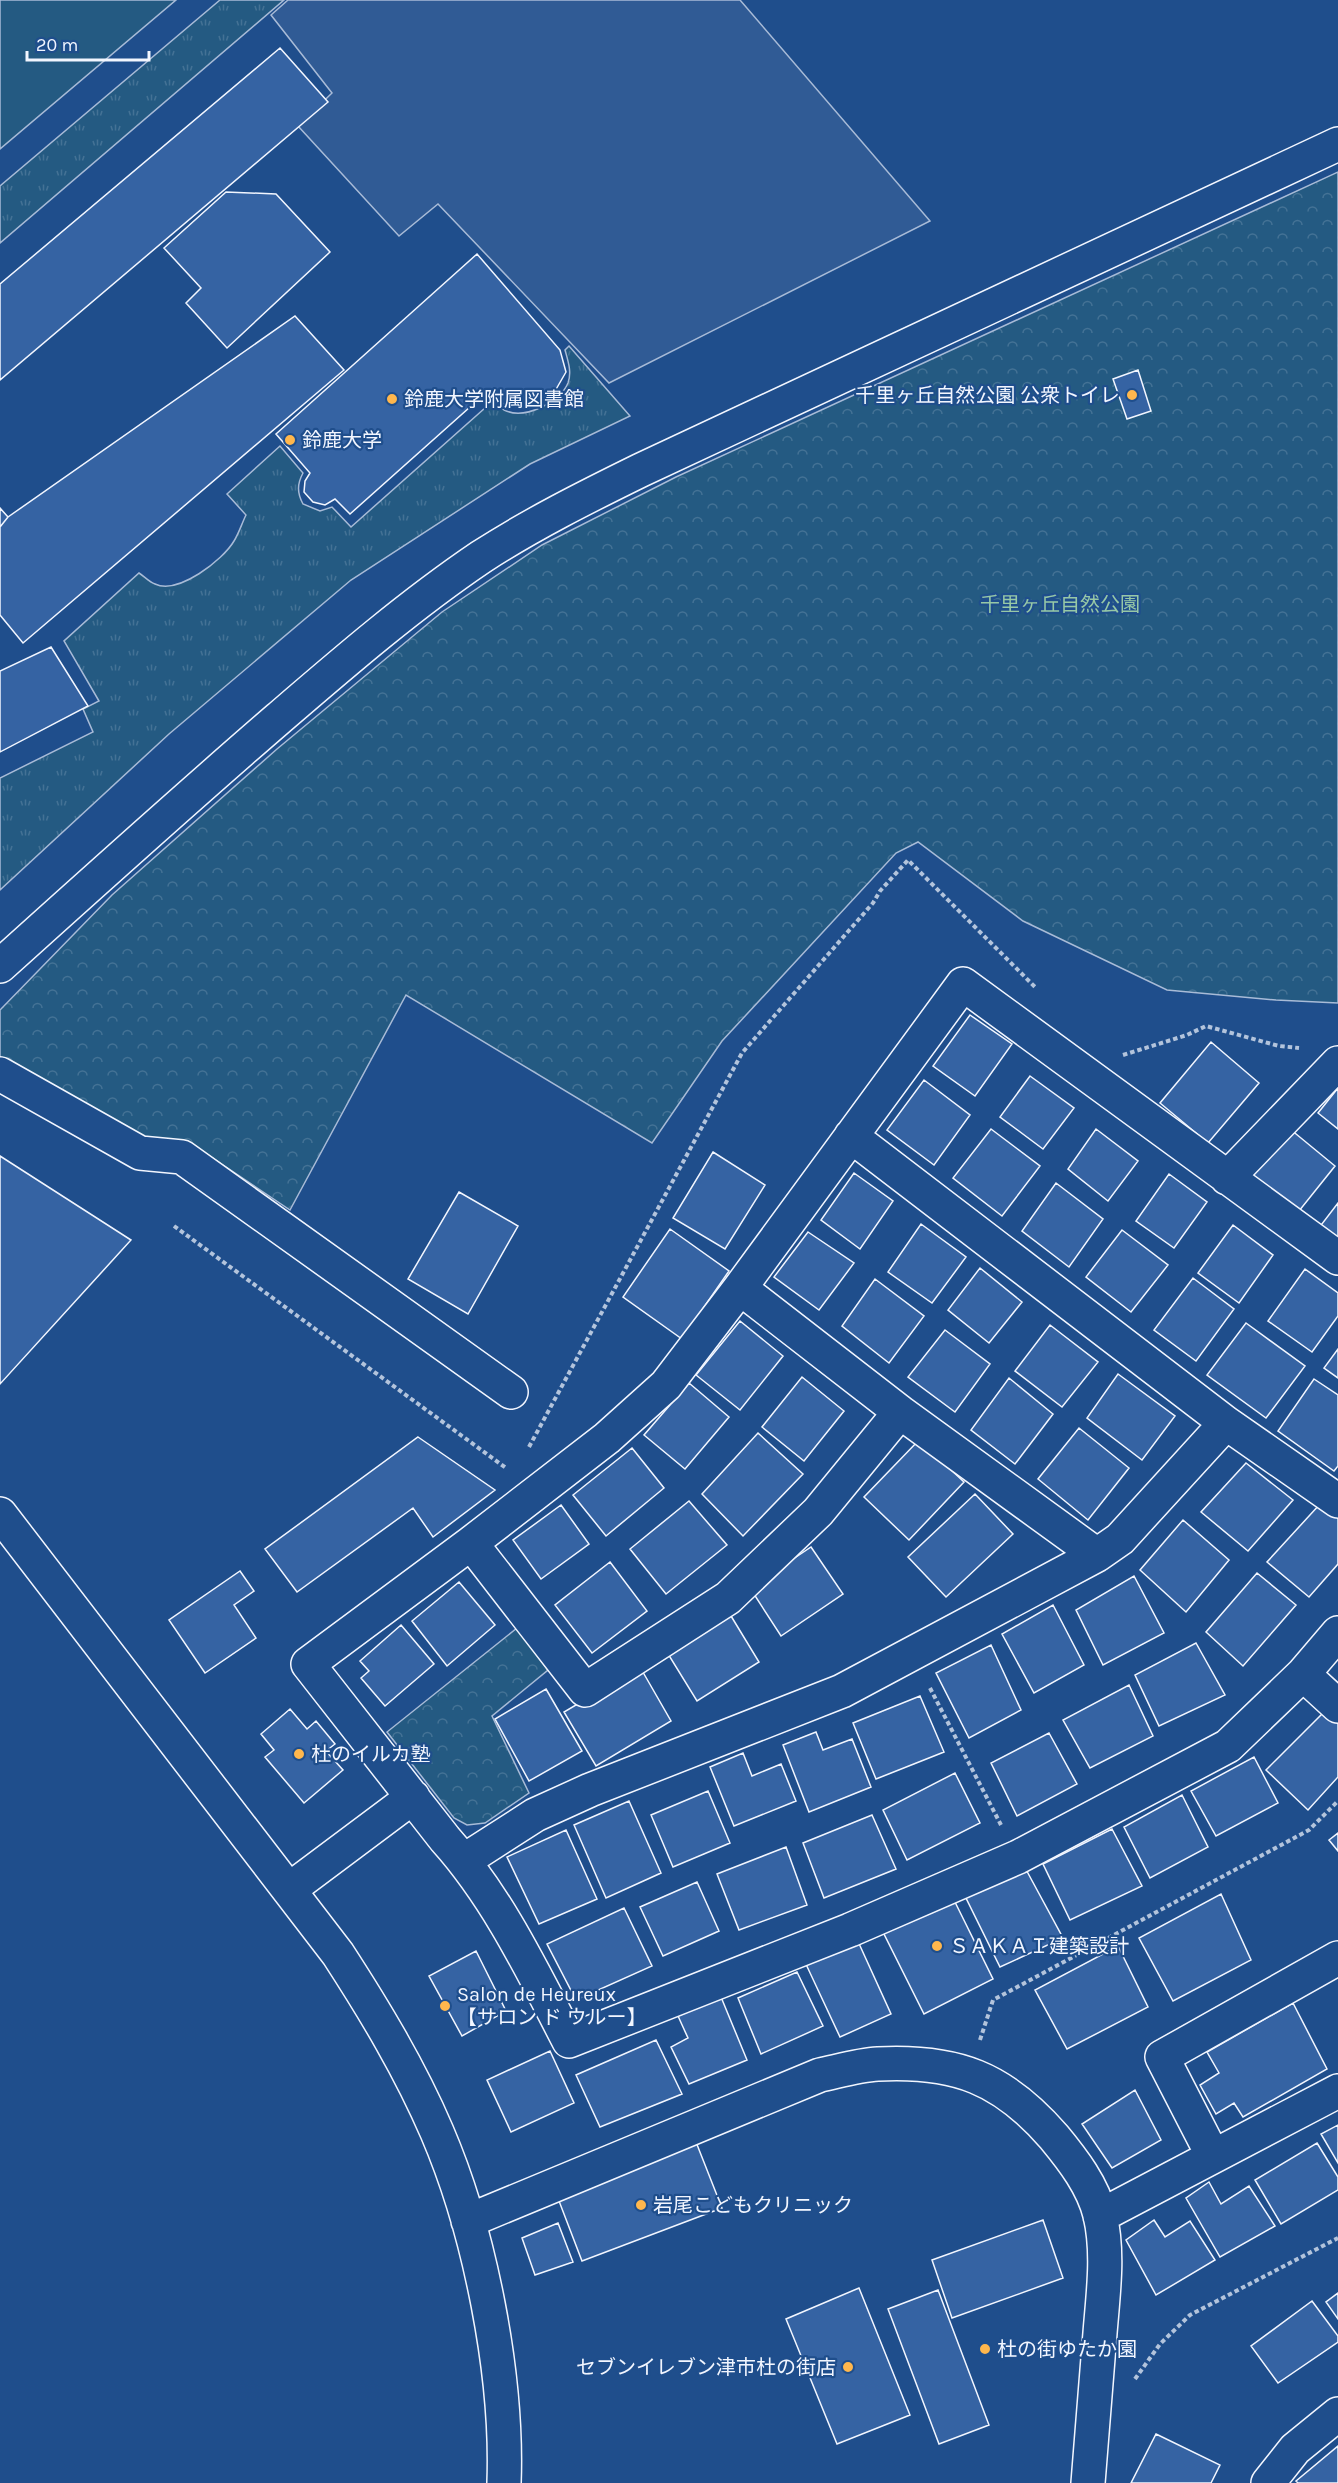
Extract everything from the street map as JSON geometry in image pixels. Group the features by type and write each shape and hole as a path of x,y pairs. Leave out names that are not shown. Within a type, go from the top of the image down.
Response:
{"street":[{"path":"0,966 174,809 359,650 432,592 543,519 641,470 1338,144"},
{"path":"1338,1258 963,984 740,1288 666,1384 607,1438 308,1664 465,1860 520,1947 569,2042 850,1930 1018,1857 1228,1746 1303,1674 1338,1633"},
{"path":"1227,1178 1338,1064"},
{"path":"0,1074 140,1153 182,1157 511,1392"},
{"path":"851,1136 1226,1423 1338,1501"},
{"path":"740,1288 900,1412 1097,1555"},
{"path":"471,1543 585,1690 728,1598 818,1512 900,1412"},
{"path":"465,1860 535,1815 590,1790 842,1691 1097,1555 1120,1539 1226,1423"},
{"path":"0,1514 338,1953 372,2006 406,2066 438,2133 468,2221 495,2340 505,2454 504,2483"},
{"path":"1303,1674 1338,1706"},
{"path":"290,1889 413,1797"},
{"path":"1213,2156 1162,2057 1338,1959"},
{"path":"468,2221 820,2075 876,2064 926,2065 969,2072 1004,2091 1032,2112 1066,2151 1091,2189 1100,2216 1105,2272 1088,2483"},
{"path":"1100,2216 1338,2091"},
{"path":"1268,2483 1296,2449 1338,2414"}],"path":[{"path":"512,1473 537,1436 742,1053 908,860 1042,993"},
{"path":"1079,1068 1187,1035 1206,1026 1279,1046 1302,1048"},
{"path":"174,1226 512,1473 540,1490"},
{"path":"913,1655 1018,1857"},
{"path":"969,2072 993,2000 1310,1830 1338,1801"},
{"path":"1134,2382 1160,2344 1190,2315 1338,2238"}],"green space":[{"path":"0,0 176,0 0,149"},
{"path":"220,0 284,0 0,243 0,186"},
{"name":"千里ヶ丘自然公園","path":"1338,172 1338,1003 1167,990 1023,921 918,842 896,853 722,1041 652,1143 406,995 290,1210 196,1147 144,1138 0,1064 0,1010 112,895 277,749 442,612 542,545 676,477"},
{"path":"569,346 630,416 530,464 351,580 169,734 0,890 0,778 93,732 83,709 99,701 64,641 139,573 155,584 176,585 199,574 220,557 234,541 246,515 227,494 280,446 303,473 298,488 303,504 320,511 332,507 351,527 494,400 504,410 512,413 531,411 550,403 568,383 570,375 565,350"},
{"path":"517,1628 548,1670 492,1716 529,1793 485,1823 467,1825 454,1818 387,1732"}],"shaded area":[{"path":"288,0 740,0 930,221 609,383 438,204 399,236 298,126 332,93 271,15"}],"building":[{"path":"280,48 328,102 0,380 0,284"},
{"path":"226,192 276,194 330,252 227,348 186,303 201,288 164,248"},
{"path":"477,254 560,350 566,372 551,398 528,408 505,405 488,391 350,514 335,499 325,505 313,502 304,492 305,481 310,473 276,434"},
{"path":"295,316 344,370 23,643 0,615 0,527 8,517"},
{"name":"千里ヶ丘自然公園 公衆トイレ","path":"1138,370 1151,411 1127,419 1113,379"},
{"path":"0,508 8,517 0,527"},
{"path":"51,647 88,706 0,752 0,671"},
{"path":"970,1015 1012,1044 975,1096 933,1066"},
{"path":"1211,1042 1259,1083 1208,1143 1160,1103"},
{"path":"1030,1076 1074,1108 1043,1149 1000,1117"},
{"path":"924,1080 970,1115 934,1165 887,1130"},
{"path":"1338,1088 1338,1129 1318,1113"},
{"path":"991,1129 1040,1166 1002,1216 953,1178"},
{"path":"1096,1129 1138,1161 1108,1201 1068,1169"},
{"path":"1290,1129 1335,1166 1295,1216 1249,1179"},
{"path":"713,1152 765,1185 725,1249 673,1218"},
{"path":"0,1156 131,1240 0,1384"},
{"path":"854,1173 893,1201 860,1249 821,1220"},
{"path":"1169,1174 1207,1202 1174,1248 1136,1221"},
{"path":"1056,1183 1103,1219 1069,1267 1022,1231"},
{"path":"459,1192 518,1226 468,1314 408,1279"},
{"path":"1338,1203 1338,1245 1318,1229"},
{"path":"921,1224 966,1257 932,1303 888,1272"},
{"path":"1233,1225 1273,1255 1239,1303 1198,1273"},
{"path":"670,1229 729,1271 682,1339 623,1297"},
{"path":"1122,1230 1168,1265 1131,1312 1086,1277"},
{"path":"808,1232 854,1263 819,1310 774,1277"},
{"path":"980,1268 1022,1302 989,1343 948,1310"},
{"path":"1305,1269 1338,1293 1338,1316 1312,1352 1268,1321"},
{"path":"1193,1278 1234,1309 1196,1361 1154,1330"},
{"path":"875,1279 924,1316 889,1363 842,1326"},
{"path":"740,1321 783,1356 740,1410 696,1375"},
{"path":"1246,1323 1305,1366 1266,1418 1207,1375"},
{"path":"1050,1325 1098,1362 1062,1407 1015,1371"},
{"path":"945,1330 990,1364 955,1412 908,1377"},
{"path":"1338,1349 1338,1378 1324,1368"},
{"path":"1118,1374 1175,1416 1142,1460 1087,1418"},
{"path":"802,1377 844,1411 804,1461 762,1427"},
{"path":"1009,1378 1053,1414 1015,1464 971,1430"},
{"path":"1314,1379 1338,1395 1338,1466 1334,1471 1278,1431"},
{"path":"689,1383 729,1417 685,1469 644,1435"},
{"path":"1079,1428 1129,1468 1088,1520 1038,1479"},
{"path":"758,1433 803,1474 743,1536 702,1494"},
{"path":"418,1437 495,1490 433,1537 413,1508 297,1592 265,1549"},
{"path":"919,1440 964,1482 909,1540 864,1497"},
{"path":"632,1448 664,1488 606,1536 573,1495"},
{"path":"1246,1463 1293,1500 1248,1551 1201,1512"},
{"path":"975,1494 1013,1534 946,1597 908,1557"},
{"path":"689,1501 727,1545 666,1594 630,1549"},
{"path":"1320,1504 1338,1518 1338,1564 1309,1597 1267,1562"},
{"path":"561,1505 589,1544 541,1579 513,1540"},
{"path":"1183,1520 1229,1560 1186,1612 1140,1570"},
{"path":"811,1547 843,1594 781,1636 750,1588"},
{"path":"610,1562 647,1611 592,1653 555,1605"},
{"path":"240,1571 254,1591 234,1605 256,1638 205,1673 169,1620"},
{"path":"1257,1573 1296,1605 1243,1666 1206,1632"},
{"path":"1134,1576 1164,1633 1103,1665 1076,1610"},
{"path":"459,1582 495,1625 447,1666 412,1621"},
{"path":"1053,1605 1084,1665 1034,1693 1002,1634"},
{"path":"728,1611 759,1662 697,1701 665,1649"},
{"path":"401,1625 434,1664 385,1706 361,1678 369,1671 360,1661"},
{"path":"1196,1643 1225,1695 1159,1726 1135,1675"},
{"path":"991,1645 1021,1710 969,1738 936,1673"},
{"path":"640,1667 671,1721 596,1766 564,1712"},
{"path":"1129,1685 1153,1736 1090,1768 1063,1720"},
{"path":"546,1689 582,1751 529,1781 495,1719"},
{"path":"920,1696 944,1752 876,1779 853,1723"},
{"name":"杜のイルカ塾","path":"290,1709 307,1729 316,1721 335,1744 326,1751 343,1770 304,1803 265,1757 274,1750 261,1734"},
{"path":"1325,1711 1338,1722 1338,1777 1308,1810 1266,1770"},
{"path":"816,1732 823,1750 852,1739 871,1787 809,1812 783,1745"},
{"path":"1049,1733 1077,1784 1017,1816 991,1763"},
{"path":"743,1753 752,1776 781,1764 796,1801 734,1826 710,1767"},
{"path":"1254,1757 1278,1803 1216,1836 1191,1791"},
{"path":"955,1773 980,1823 907,1860 883,1810"},
{"path":"708,1791 730,1843 673,1867 651,1815"},
{"path":"1182,1795 1208,1847 1150,1878 1124,1827"},
{"path":"629,1801 661,1873 606,1898 574,1825"},
{"path":"872,1815 896,1869 824,1898 803,1843"},
{"path":"1112,1829 1142,1886 1070,1920 1043,1864"},
{"path":"566,1830 597,1899 539,1924 507,1857"},
{"path":"1338,1833 1338,1851 1329,1840"},
{"path":"786,1847 807,1905 739,1930 717,1874"},
{"path":"1023,1864 1063,1938 1000,1967 964,1894"},
{"path":"697,1882 719,1931 663,1956 640,1907"},
{"path":"951,1894 993,1979 924,2014 881,1928"},
{"path":"1221,1894 1251,1960 1173,2001 1139,1938"},
{"path":"624,1908 652,1966 576,2000 547,1944"},
{"path":"856,1937 891,2014 840,2037 804,1960"},
{"path":"1118,1946 1148,2007 1067,2049 1035,1990"},
{"path":"476,1951 506,2011 462,2036 429,1976"},
{"path":"797,1972 823,2026 761,2054 738,1998"},
{"path":"721,1997 747,2060 689,2084 671,2047 688,2038 678,2016"},
{"path":"1293,2003 1327,2069 1243,2117 1234,2103 1216,2114 1200,2085 1219,2073 1207,2052"},
{"path":"656,2040 682,2094 600,2127 576,2075"},
{"path":"550,2051 574,2103 511,2132 487,2080"},
{"path":"1135,2090 1161,2140 1112,2168 1082,2124"},
{"path":"1338,2125 1338,2163 1321,2134"},
{"name":"岩尾こどもクリニック","path":"696,2142 722,2208 582,2261 559,2201"},
{"path":"1317,2143 1338,2177 1338,2190 1281,2224 1255,2180"},
{"path":"1209,2182 1221,2204 1249,2186 1275,2226 1220,2257 1186,2198"},
{"path":"1043,2220 1063,2278 952,2318 932,2260"},
{"path":"1154,2220 1165,2237 1190,2221 1215,2260 1156,2295 1126,2240"},
{"path":"558,2223 573,2262 535,2275 522,2238"},
{"name":"セブンイレブン津市杜の街店","path":"859,2288 910,2415 837,2444 786,2319"},
{"path":"938,2290 989,2425 939,2444 888,2309"},
{"path":"1338,2293 1338,2319 1326,2302"},
{"path":"1312,2301 1338,2336 1338,2342 1278,2383 1251,2346"},
{"path":"1156,2434 1220,2465 1211,2483 1131,2483"},
{"path":"1338,2446 1338,2483 1298,2483 1296,2481"}],"place":[{"name":"千里ヶ丘自然公園 公衆トイレ","path":"1132,395"},
{"name":"鈴鹿大学附属図書館","path":"392,399"},
{"name":"鈴鹿大学","path":"290,440"},
{"name":"杜のイルカ塾","path":"299,1754"},
{"name":"ＳＡＫＡＩ建築設計","path":"937,1946"},
{"name":"Salon de Heureux 【サロン ド ウルー】","path":"445,2006"},
{"name":"岩尾こどもクリニック","path":"641,2205"},
{"name":"杜の街ゆたか園","path":"985,2349"},
{"name":"セブンイレブン津市杜の街店","path":"848,2367"}]}
